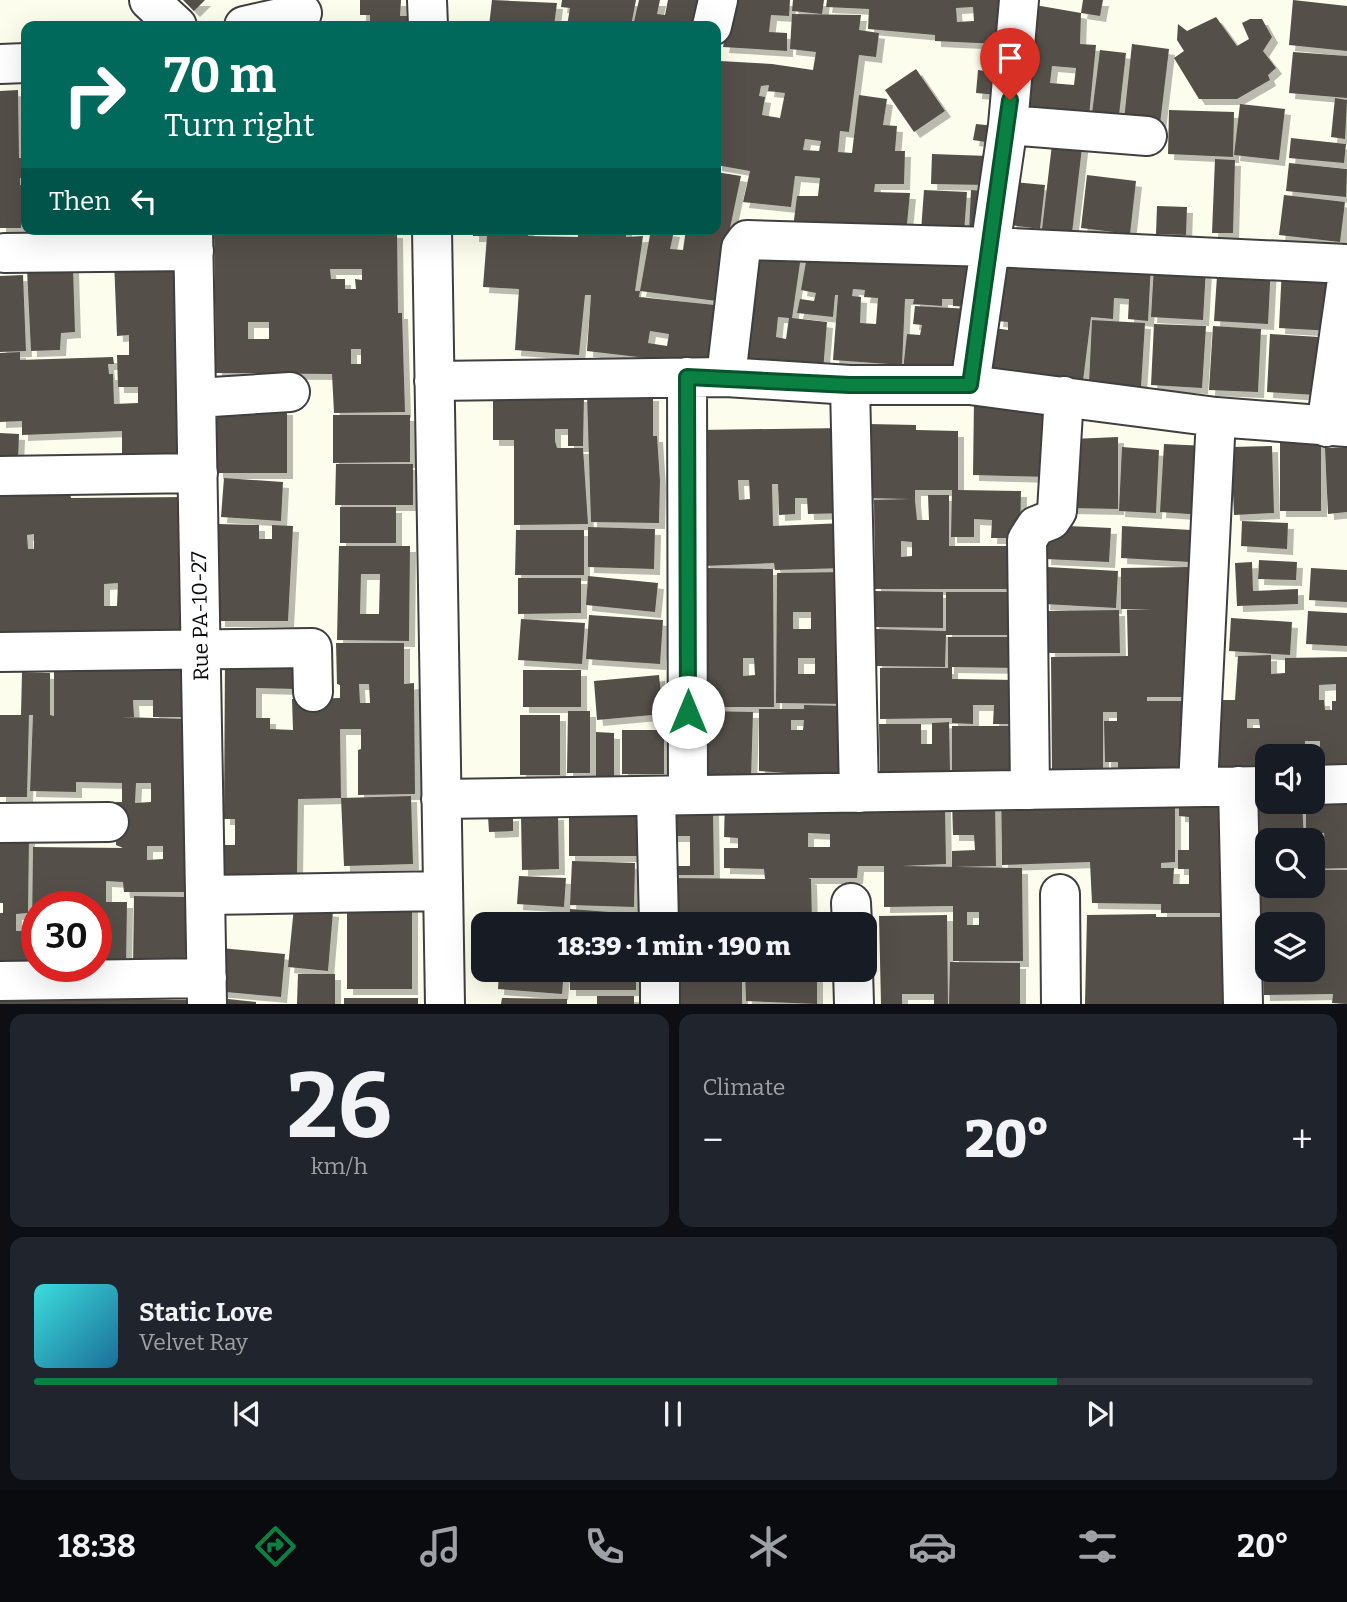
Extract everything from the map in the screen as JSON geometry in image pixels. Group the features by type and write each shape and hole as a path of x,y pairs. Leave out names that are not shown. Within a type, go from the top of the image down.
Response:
{"street":[{"path":"149,0 172,21"},
{"path":"427,0 428,21"},
{"path":"713,21 718,0"},
{"path":"970,385 1008,125 1019,0"},
{"path":"266,21 302,13"},
{"path":"0,64 21,64"},
{"path":"1008,125 1147,136"},
{"path":"432,235 445,1003"},
{"path":"4,253 194,240"},
{"name":"Rue PA-10-27","path":"194,240 207,991"},
{"path":"726,377 741,248 747,240 991,247 1347,264"},
{"path":"434,381 726,377 850,385 970,385 1216,416 1337,427 1347,280"},
{"path":"660,912 672,796 687,377"},
{"path":"850,385 859,793"},
{"path":"197,398 290,392"},
{"path":"1030,790 1027,540 1036,526 1051,520 1057,511 1064,396"},
{"path":"1198,786 1216,416"},
{"path":"0,476 198,473"},
{"path":"0,653 312,648 313,692"},
{"path":"1325,785 1347,784"},
{"path":"441,799 1252,786 1243,1003"},
{"path":"0,823 109,822"},
{"path":"205,895 443,891"},
{"path":"1060,894 1061,1003"},
{"path":"0,981 207,991"},
{"path":"660,982 660,1003"},
{"path":"853,982 854,1003"}],"building":[{"path":"183,0 205,0 194,11"},
{"path":"360,0 401,0 400,16 415,16 415,21 370,21 370,15 360,15"},
{"path":"492,0 557,3 555,21 490,21"},
{"path":"562,0 636,0 632,21 568,21 570,8 561,7"},
{"path":"639,0 660,0 657,14 665,15 668,0 715,0 707,21 634,21"},
{"path":"733,0 790,0 789,16 771,15 769,32 787,33 787,51 723,47"},
{"path":"793,0 824,0 822,14 792,11"},
{"path":"827,0 1001,0 998,44 935,41 935,35 868,29 869,9 826,7","holes":["973,7 974,21 957,22 956,8"]},
{"path":"1083,0 1103,0 1100,16 1081,13"},
{"path":"1293,0 1347,6 1347,51 1289,45"},
{"path":"1035,5 1081,13 1080,44 1096,45 1089,116 1023,111","holes":["1052,66 1076,68 1074,85 1050,83"]},
{"path":"792,14 861,15 859,30 879,33 876,57 859,55 849,132 840,131 838,152 852,153 859,95 887,99 883,125 897,126 895,151 905,151 904,184 875,184 874,192 910,193 906,234 793,228 797,196 818,196 820,178 795,176 791,207 743,202 750,171 721,166 721,61 813,70 816,52 790,49","holes":["769,85 768,91 785,93 780,118 762,115 765,97 759,96 761,86","805,139 821,141 819,151 803,150"]},
{"path":"1216,17 1237,46 1249,39 1242,23 1250,19 1262,19 1272,37 1263,51 1276,68 1268,75 1270,80 1237,99 1199,99 1174,58 1184,51 1177,40 1178,24 1187,31"},
{"path":"1132,44 1169,49 1160,124 1124,120"},
{"path":"1100,50 1126,53 1118,124 1091,121"},
{"path":"1293,52 1347,56 1347,98 1289,93"},
{"path":"916,69 945,111 914,132 885,90"},
{"path":"978,70 1000,73 998,95 976,93"},
{"path":"18,90 21,228 0,228 0,91"},
{"path":"1335,98 1347,100 1345,139 1331,137"},
{"path":"1240,104 1285,109 1279,160 1234,155"},
{"path":"1169,110 1234,112 1233,157 1168,154"},
{"path":"976,124 995,126 992,143 973,140"},
{"path":"1053,136 1083,139 1072,233 1042,229"},
{"path":"1291,138 1346,144 1344,163 1289,158"},
{"path":"932,154 988,156 987,185 931,184"},
{"path":"1215,159 1235,160 1233,233 1212,233"},
{"path":"1289,163 1347,169 1346,197 1286,191"},
{"path":"721,173 741,176 730,228 737,228 724,302 640,291 650,235 673,235 670,249 683,250 685,235 721,235"},
{"path":"1087,175 1136,181 1130,234 1081,228"},
{"path":"1014,182 1045,185 1040,229 1010,225"},
{"path":"924,190 967,192 964,233 921,231"},
{"path":"971,190 987,191 985,233 969,232"},
{"path":"1284,195 1345,202 1340,242 1279,235"},
{"path":"1157,206 1187,207 1186,235 1156,234"},
{"path":"214,235 397,235 398,313 402,313 405,412 334,413 332,374 216,373","holes":["330,269 362,269 362,280 355,279 356,289 345,289 345,279 331,279","248,322 269,322 269,339 248,339","351,349 361,349 361,364 351,364"]},
{"path":"473,235 643,236 635,291 640,291 639,297 724,306 717,361 655,364 655,359 587,351 591,295 585,295 579,355 515,350 519,289 483,287 487,236","holes":["650,331 669,334 667,346 648,343"]},
{"path":"1004,252 1151,264 1148,321 1128,319 1129,299 1114,298 1113,319 1091,317 1083,381 989,371 994,328 1008,330 1008,322 997,321"},
{"path":"755,256 801,256 792,318 827,322 823,371 735,365","holes":["778,317 789,318 786,339 776,337"]},
{"path":"807,256 977,260 973,307 953,306 953,299 942,299 942,306 913,304 914,299 905,299 902,365 833,360 838,295 835,295 833,317 797,313 800,299 814,301 816,293 801,290","holes":["853,289 865,290 864,297 878,298 876,324 860,323 861,297 852,296"]},
{"path":"187,258 185,453 122,455 122,431 22,435 22,421 0,422 0,353 20,352 20,360 113,357 114,364 108,364 109,374 113,374 114,404 138,403 138,387 118,387 117,355 129,355 129,335 117,336 114,260"},
{"path":"1218,261 1271,264 1268,324 1214,321"},
{"path":"1154,266 1206,268 1203,320 1151,317"},
{"path":"73,267 75,332 61,333 60,350 31,351 27,269"},
{"path":"1282,267 1336,270 1332,331 1279,328"},
{"path":"23,275 26,351 0,352 0,276"},
{"path":"915,306 970,309 961,375 903,370 907,334 920,335 922,325 913,324"},
{"path":"1092,320 1145,323 1141,387 1089,384"},
{"path":"1154,324 1206,326 1202,388 1151,385"},
{"path":"1213,326 1261,329 1258,392 1209,390"},
{"path":"1270,334 1319,337 1315,395 1267,392"},
{"path":"493,395 584,396 583,446 568,446 568,429 555,429 555,441 557,448 583,448 588,524 514,525 514,440 493,440"},
{"path":"587,395 653,395 653,436 657,436 660,481 659,523 591,522"},
{"path":"974,400 1054,401 1053,477 973,475"},
{"path":"217,409 287,409 287,473 217,473"},
{"path":"333,415 410,415 410,462 333,463"},
{"path":"868,424 916,425 916,430 958,431 958,490 1021,491 1020,538 991,538 992,520 974,519 974,537 951,537 952,490 915,490 917,520 929,520 928,495 949,495 949,546 1016,546 1016,589 875,589 874,500 909,499 867,498","holes":["901,541 912,542 912,556 901,557"]},
{"path":"844,428 847,513 808,514 807,498 795,498 795,514 779,515 778,484 772,484 773,526 845,523 846,568 775,570 774,563 704,566 697,430","holes":["738,480 749,480 750,499 739,500"]},
{"path":"0,433 19,434 18,460 0,459"},
{"path":"1118,437 1118,509 1070,508 1072,439"},
{"path":"1280,442 1321,442 1321,511 1280,511"},
{"path":"1164,444 1207,446 1203,515 1160,512"},
{"path":"1272,446 1274,513 1234,515 1231,447"},
{"path":"1122,447 1159,450 1156,513 1119,511"},
{"path":"1347,447 1347,512 1328,514 1325,448"},
{"path":"336,464 413,464 413,505 335,505"},
{"path":"224,478 283,482 281,521 221,517"},
{"path":"70,493 71,498 185,497 191,634 0,636 0,494","holes":["34,534 34,549 28,549 27,535","118,583 117,606 104,606 104,584"]},
{"path":"340,507 396,507 396,543 340,543"},
{"path":"1242,521 1288,523 1287,549 1241,546"},
{"path":"218,524 259,525 259,539 272,539 272,525 293,526 288,621 219,621"},
{"path":"1047,525 1111,528 1109,562 1045,559"},
{"path":"1122,526 1191,530 1190,562 1121,558"},
{"path":"588,527 655,529 654,569 588,567"},
{"path":"516,530 584,530 584,575 515,575"},
{"path":"339,546 410,546 409,641 337,640","holes":["361,574 380,574 379,614 360,614"]},
{"path":"1259,560 1297,562 1296,580 1258,579"},
{"path":"1252,562 1253,591 1298,589 1298,604 1237,606 1235,563"},
{"path":"1047,567 1118,571 1116,608 1044,604"},
{"path":"1189,567 1191,697 1147,697 1147,701 1186,701 1186,774 1148,773 1149,768 1118,768 1118,762 1105,762 1104,721 1117,721 1117,712 1103,712 1103,772 1052,773 1051,657 1128,656 1127,610 1152,609 1121,609 1121,568"},
{"path":"706,568 773,569 774,707 701,707","holes":["743,658 754,658 755,675 743,676"]},
{"path":"1311,568 1347,570 1347,602 1309,600"},
{"path":"845,572 848,704 776,703 777,573","holes":["793,612 811,612 811,629 793,629","798,658 815,658 815,674 798,674"]},
{"path":"588,576 658,583 655,612 586,605"},
{"path":"518,578 581,578 581,613 518,614"},
{"path":"874,591 943,592 943,628 873,627"},
{"path":"946,592 1014,592 1014,635 946,635 945,667 876,666 876,629 946,631"},
{"path":"1119,610 1120,653 1049,653 1048,611"},
{"path":"1308,611 1347,613 1347,646 1306,644"},
{"path":"589,615 663,620 660,664 586,659"},
{"path":"1231,618 1292,622 1290,655 1229,651"},
{"path":"521,619 585,623 582,664 518,660"},
{"path":"948,637 1019,637 1019,668 952,667 952,679 1017,680 1016,724 993,724 994,705 973,705 973,724 952,723 952,718 880,719 880,668 948,668"},
{"path":"336,643 404,643 404,684 414,683 415,794 358,795 361,729 340,729 341,798 298,799 297,874 221,874 221,845 235,845 235,819 224,819 225,658 296,660 296,689 256,688 256,718 270,718 270,729 293,730 292,699 340,698 340,685 337,684","holes":["359,684 369,684 370,703 360,703"]},
{"path":"1271,655 1271,674 1285,673 1285,658 1347,657 1347,773 1325,773 1325,744 1320,744 1320,741 1305,741 1305,744 1255,744 1255,773 1218,774 1218,700 1235,700 1238,656","holes":["1336,684 1336,701 1332,701 1332,710 1325,710 1324,700 1319,700 1319,685","1247,719 1259,719 1260,728 1247,728"]},
{"path":"54,667 193,668 193,717 153,717 153,700 133,700 134,717 121,717 187,719 193,892 124,892 123,882 106,881 106,891 32,891 33,847 123,848 116,845 116,802 122,802 122,783 76,782 76,792 30,791 33,715 29,715 27,797 0,797 0,715 21,715 22,672 50,673 50,715 54,716","holes":["136,783 151,783 151,802 135,803","147,846 163,846 163,859 147,860"]},
{"path":"523,670 581,670 581,707 523,707"},
{"path":"659,675 663,714 597,720 594,681"},
{"path":"804,705 847,706 846,777 759,771 759,709 804,709","holes":["791,720 804,720 803,730 791,730"]},
{"path":"568,711 590,711 590,773 567,773"},
{"path":"706,711 753,712 751,779 705,778"},
{"path":"520,715 560,715 560,775 520,775"},
{"path":"949,722 950,771 880,772 879,724 921,724 921,744 932,744 932,723"},
{"path":"952,726 1019,726 1019,777 952,777"},
{"path":"622,730 664,730 664,774 622,774"},
{"path":"596,732 614,733 614,777 596,777"},
{"path":"1001,792 1175,800 1175,862 1161,863 1161,868 1174,868 1173,884 1189,884 1189,869 1178,869 1178,850 1189,850 1189,817 1179,816 1179,796 1230,796 1230,913 1161,913 1161,904 1092,903 1090,862 1002,865"},
{"path":"1347,795 1347,868 1325,869 1325,828 1306,828 1306,814 1325,814 1325,799"},
{"path":"411,796 413,864 344,866 341,798"},
{"path":"725,799 945,806 946,864 902,866 1022,868 1023,961 953,961 953,906 884,907 884,866 858,866 857,878 808,878 811,879 812,912 674,912 674,878 765,879 764,869 724,868 724,848 738,848 738,838 724,837","holes":["808,833 830,834 830,847 808,847","967,912 979,912 979,925 967,925"]},
{"path":"952,799 995,799 996,866 952,867 952,851 975,850 974,835 953,835"},
{"path":"713,809 714,875 673,875 673,866 690,866 690,836 672,836 672,810"},
{"path":"569,810 639,810 640,856 569,856"},
{"path":"558,814 559,869 522,870 521,815"},
{"path":"1255,814 1303,814 1303,828 1256,828"},
{"path":"513,815 513,831 489,832 488,816"},
{"path":"0,837 29,838 28,891 21,891 21,914 16,914 16,931 21,931 21,963 0,963 0,913 3,913 3,903 0,903"},
{"path":"572,861 635,863 634,907 570,905"},
{"path":"1325,870 1347,870 1347,1004 1332,1003 1333,994 1264,995 1263,982 1325,982 1325,912 1260,912 1259,898 1325,898"},
{"path":"519,876 566,878 564,907 517,904"},
{"path":"134,896 187,897 185,969 133,968"},
{"path":"347,901 412,901 412,989 347,989"},
{"path":"112,902 127,902 126,969 112,969"},
{"path":"294,907 333,911 328,971 288,967"},
{"path":"570,909 610,912 570,912"},
{"path":"1156,914 1156,917 1226,917 1229,1004 1085,1004 1087,915"},
{"path":"947,915 948,1004 934,1004 934,994 902,994 902,1004 881,1004 879,916"},
{"path":"220,948 285,954 281,997 215,991"},
{"path":"950,962 1020,963 1020,1004 949,1004"},
{"path":"298,974 335,974 335,1004 297,1004"},
{"path":"498,982 563,982 562,994 498,989"},
{"path":"570,982 636,982 636,990 570,990"},
{"path":"674,982 742,982 742,1004 674,1004"},
{"path":"745,982 817,982 817,1004 746,1001"},
{"path":"126,994 126,999 189,1000 189,1004 0,1004 0,995"},
{"path":"597,996 634,996 634,1004 597,1004"},
{"path":"344,998 418,998 418,1004 344,1004"},
{"path":"502,998 567,999 567,1004 501,1004"},
{"path":"228,999 256,1002 256,1004 227,1004"}],"route":[{"path":"688,712 687,377 850,385 970,385 1010,100"}]}
